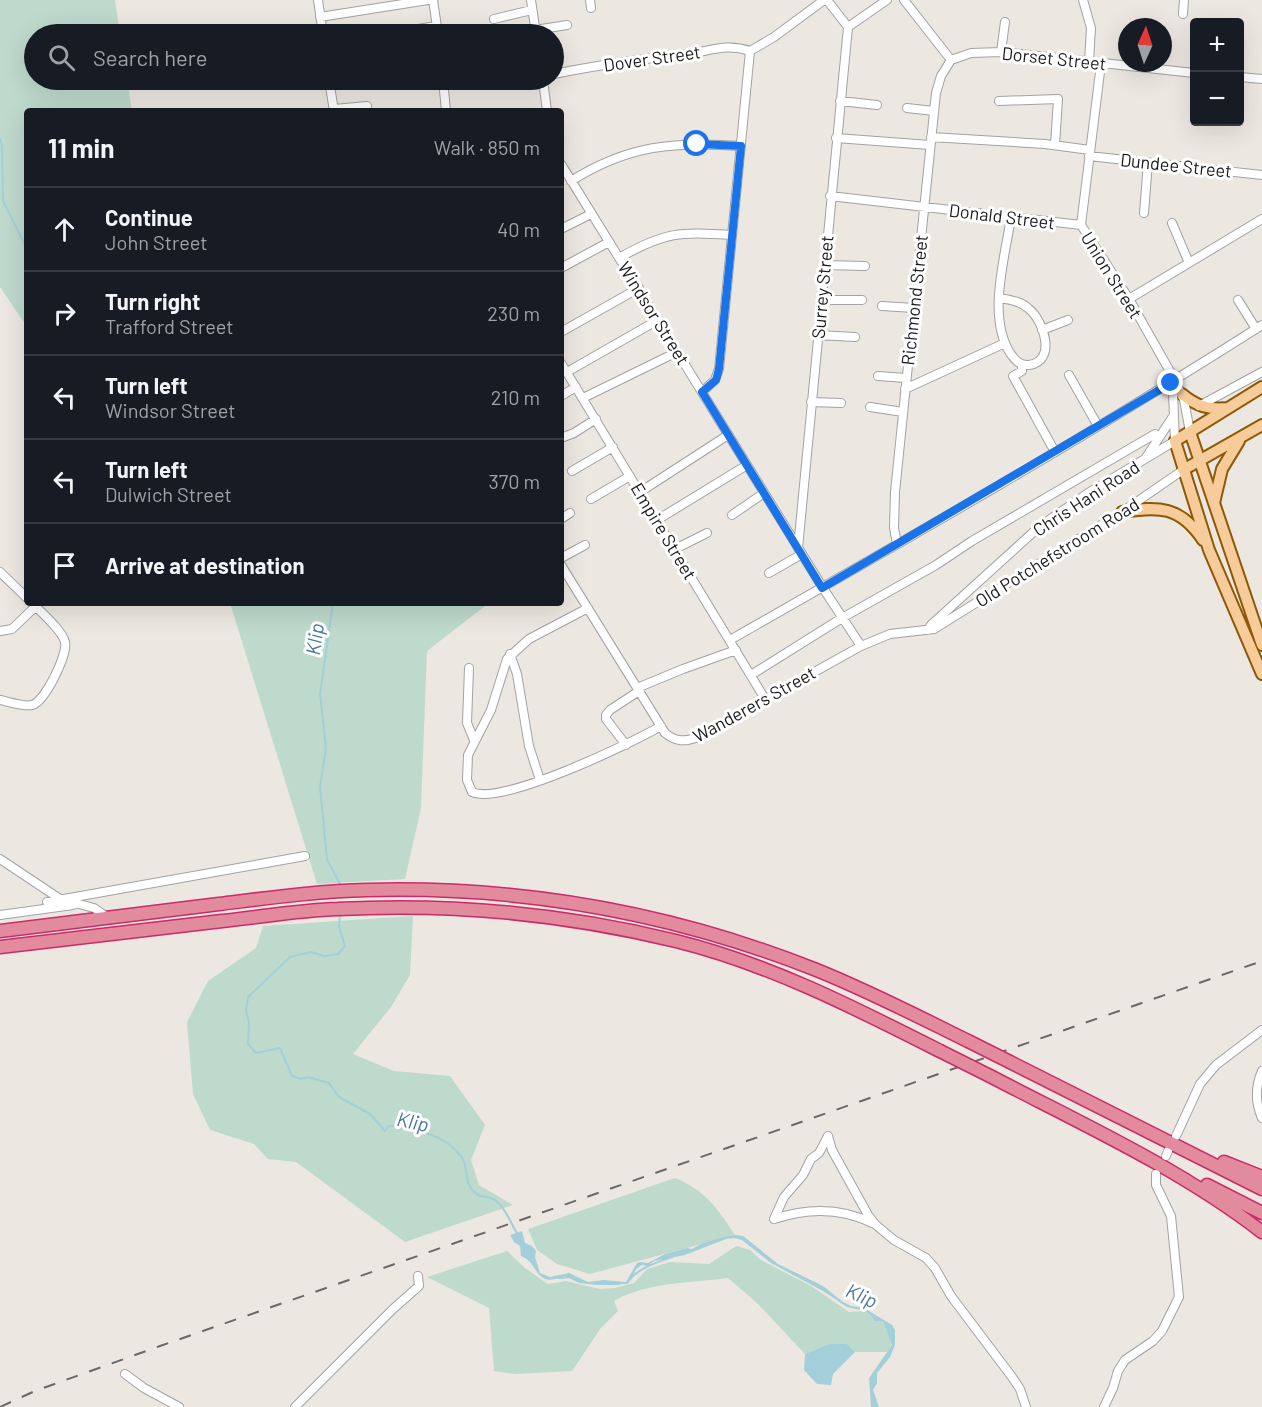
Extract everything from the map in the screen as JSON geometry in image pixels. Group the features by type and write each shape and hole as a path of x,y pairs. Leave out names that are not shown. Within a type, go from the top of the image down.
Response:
{"highway":[{"path":"0,931 334,891 451,891 528,897 614,909 735,941 815,969 968,1041 1262,1189"},
{"path":"0,947 335,909 371,907 447,907 525,914 598,925 676,941 743,962 862,1012 1262,1213"},
{"path":"1124,1119 1262,1177"},
{"path":"1106,1136 1214,1197 1262,1232"}],"main road":[{"name":"Chris Hani Road","path":"1175,441 1262,387"},
{"path":"1182,394 1199,406 1229,408"},
{"path":"1183,470 1262,425"},
{"path":"1190,432 1262,645"},
{"path":"1214,505 1222,469 1243,436"},
{"path":"1175,441 1209,550 1262,674"},
{"path":"1122,512 1150,508 1173,512 1191,524 1209,550"}],"street":[{"path":"318,0 321,24"},
{"path":"320,17 428,0"},
{"path":"433,0 436,24"},
{"path":"531,0 534,24"},
{"path":"702,392 716,380 719,369 750,51 782,32 826,0 848,27 887,0"},
{"path":"904,0 951,60"},
{"path":"1083,0 1091,27 1089,62"},
{"path":"1183,14 1184,0"},
{"path":"494,19 532,10"},
{"path":"1001,52 1005,22"},
{"name":"Surrey Street","path":"800,551 811,402 848,27"},
{"name":"Dover Street","path":"564,73 601,65 695,53 730,46 750,51"},
{"name":"Dorset Street","path":"951,60 971,53 1001,52 1190,73"},
{"name":"Richmond Street","path":"897,544 894,528 894,492 936,93 941,76 951,60"},
{"name":"Union Street","path":"1101,64 1081,225 1129,299 1170,372 1173,381 1175,441"},
{"path":"1244,77 1262,79"},
{"path":"331,90 334,108"},
{"path":"444,90 446,108"},
{"path":"544,90 547,108"},
{"path":"999,101 1058,99 1055,145"},
{"path":"840,101 877,105"},
{"path":"350,108 367,106"},
{"path":"907,108 934,111"},
{"name":"Dundee Street","path":"836,138 1055,145 1148,162 1262,175"},
{"path":"571,181 615,157 644,149 687,144 741,146"},
{"path":"1144,213 1148,162"},
{"name":"Windsor Street","path":"564,169 822,588 861,646"},
{"name":"Donald Street","path":"830,196 1081,225"},
{"path":"564,228 591,214"},
{"path":"999,298 1013,300 1030,309 1037,318 1046,346 1045,354 1040,361 1031,365 1023,365 1011,355 999,322 999,298 1011,217"},
{"path":"1129,299 1262,219"},
{"path":"1173,223 1189,263"},
{"path":"619,258 651,241 671,234 695,232 732,235"},
{"path":"564,266 609,242"},
{"path":"824,266 865,266"},
{"path":"564,330 639,288"},
{"path":"821,300 862,300"},
{"path":"730,640 1055,452 1259,327 1238,300"},
{"path":"882,306 914,308"},
{"path":"567,372 658,320"},
{"path":"1042,330 1068,320"},
{"path":"818,334 855,337"},
{"path":"905,389 1005,343"},
{"path":"583,398 678,352"},
{"path":"1023,365 1022,371 1013,376 1055,452"},
{"name":"Empire Street","path":"564,368 765,699"},
{"path":"1199,406 1262,372"},
{"path":"1069,375 1098,426"},
{"path":"878,376 906,378"},
{"name":"Union Street","path":"1173,381 1182,394 1190,432"},
{"path":"564,394 576,387"},
{"path":"811,402 840,403"},
{"path":"870,407 903,412"},
{"path":"1144,459 1173,417"},
{"path":"564,437 596,419"},
{"path":"751,675 842,618 936,566 972,541 1155,434"},
{"path":"640,492 728,435"},
{"name":"Chris Hani Road","path":"928,630 1039,527 1088,493 1175,441"},
{"path":"572,471 613,447"},
{"path":"657,520 747,465"},
{"name":"Old Potchefstroom Road","path":"928,630 934,629 1122,512 1183,470"},
{"path":"591,499 630,476"},
{"path":"732,515 764,493"},
{"path":"564,517 570,513"},
{"path":"675,549 707,532"},
{"path":"564,556 585,545"},
{"path":"769,573 800,551"},
{"name":"Wanderers Street","path":"564,570 665,733 674,740 691,740 861,646 890,634 928,630"},
{"path":"0,572 24,595"},
{"path":"0,631 12,629 33,606"},
{"path":"0,700 27,705 39,702 63,658 66,646 63,637 35,606"},
{"path":"588,609 540,632 510,654 505,663 494,703 468,755 467,780 472,792 485,795 540,780 586,763 661,726"},
{"path":"626,745 606,719 610,710 638,689 683,669 736,650"},
{"path":"510,654 519,682 529,746 540,780"},
{"path":"469,668 467,723 474,740"},
{"path":"47,902 305,856"},
{"path":"0,859 60,900 94,908 108,918"},
{"path":"0,915 78,904"},
{"path":"1176,1136 1200,1084 1216,1065 1262,1030"},
{"path":"1262,1071 1256,1092 1262,1118"},
{"path":"876,1225 832,1150 828,1136 819,1153 811,1159 803,1175 784,1197 774,1219 833,1210 860,1217 876,1225 894,1240 926,1258 935,1268 951,1296 1012,1377 1020,1389 1026,1407"},
{"path":"1104,1407 1118,1371 1125,1360 1162,1331 1179,1297 1171,1216 1156,1185 1156,1174"},
{"path":"295,1407 419,1286 418,1276"},
{"path":"125,1374 144,1388 179,1407"}],"green space":[{"path":"0,0 115,0 119,24 24,24 24,90 129,90 132,108 24,108 24,323 0,287"},
{"path":"231,606 485,606 427,651 421,808 405,879 317,884"},
{"path":"413,916 410,975 391,1007 353,1054 394,1071 450,1076 485,1125 471,1160 479,1185 513,1205 405,1242 296,1162 268,1159 254,1144 210,1130 193,1094 187,1022 208,981 256,948 263,926"},
{"path":"675,1178 703,1194 735,1235 590,1274 557,1264 537,1250 528,1229"},
{"path":"736,1246 750,1250 761,1260 811,1286 849,1312 865,1311 883,1321 892,1340 891,1347 887,1352 855,1352 847,1344 829,1344 805,1354 757,1303 728,1278 685,1282 640,1290 614,1301 618,1311 600,1329 572,1371 515,1374 494,1371 489,1308 427,1277 507,1251 525,1268 548,1284 566,1281 600,1289 615,1288 634,1283 647,1269 670,1262 709,1264"}],"water":[{"path":"522,1231 525,1243 536,1251 535,1257 540,1273 550,1277 569,1273 588,1282 604,1280 626,1282 637,1263 648,1263 665,1254 687,1248 692,1249 720,1238 743,1236 778,1264 823,1286 843,1302 864,1308 892,1325 895,1330 895,1345 890,1357 877,1373 877,1383 873,1390 879,1407 871,1407 869,1378 892,1345 883,1321 874,1321 872,1316 865,1311 847,1307 823,1291 771,1263 742,1240 726,1239 685,1255 654,1261 648,1266 642,1265 636,1269 631,1280 619,1285 597,1285 579,1283 565,1276 555,1279 542,1277 532,1264 521,1256 520,1246 510,1235"},
{"path":"829,1344 847,1344 855,1352 833,1374 831,1385 817,1384 804,1370 805,1354"}],"waterway":[{"name":"Klip","path":"0,139 3,201 24,243"},
{"name":"Klip","path":"333,606 320,694 326,749 320,787 327,859 342,888"},
{"name":"Klip","path":"340,914 339,927 345,946 338,954 324,956 311,952 290,957 248,997 246,1010 249,1022 248,1044 256,1053 280,1048 292,1076 301,1079 308,1077 329,1083 339,1097 370,1114 385,1131 389,1126 394,1126 426,1133 446,1142 461,1156 471,1189 476,1194 499,1203 518,1235"},
{"name":"Klip","path":"620,1283 627,1283 641,1270 672,1257"},
{"name":"Klip","path":"559,1278 571,1277"}],"railway":[{"path":"0,1407 35,1391 160,1346 1262,961"}],"route":[{"path":"697,144 741,146 719,369 716,380 702,392 822,588 1171,383"}]}
